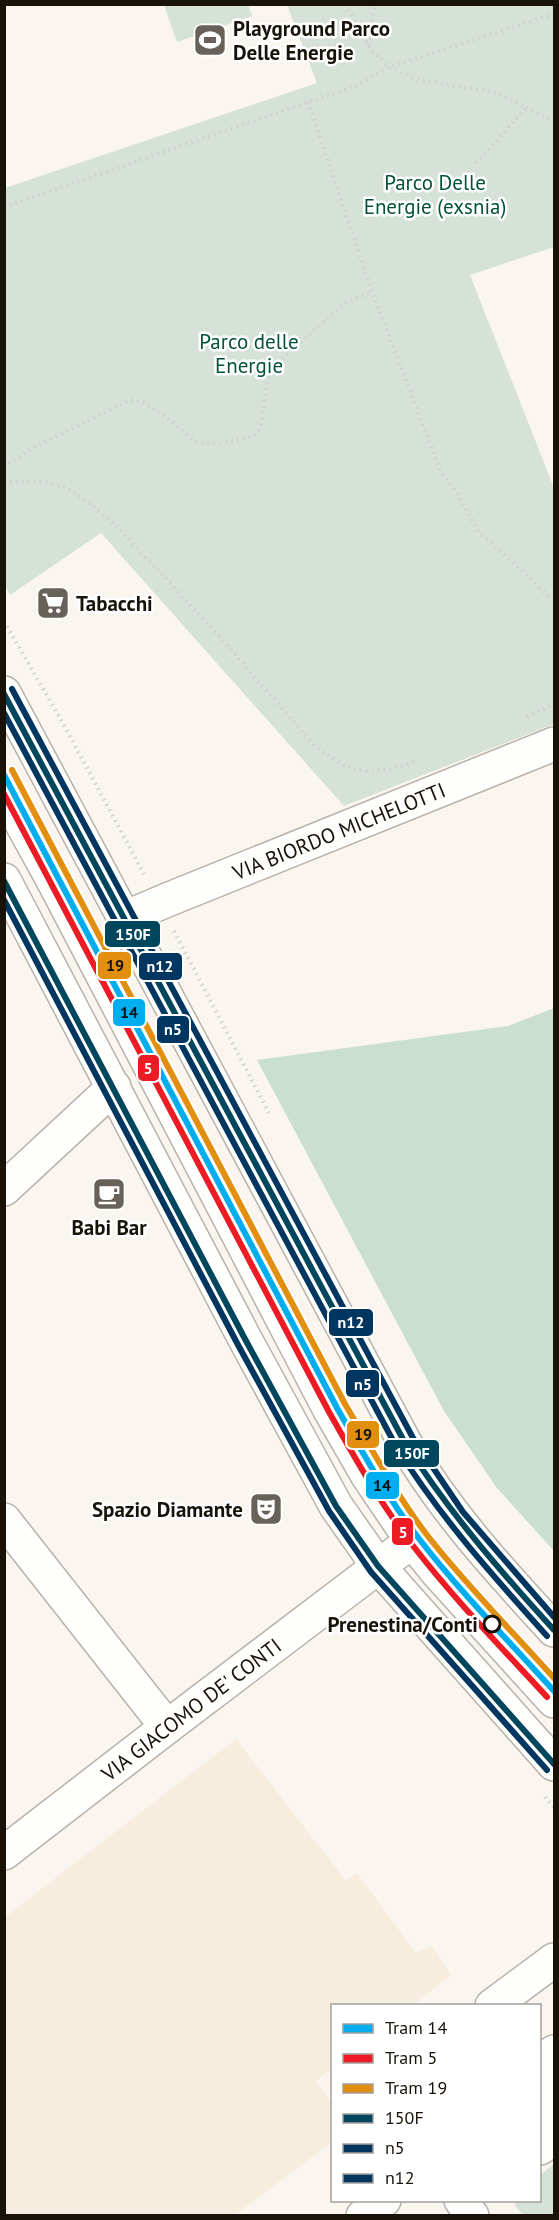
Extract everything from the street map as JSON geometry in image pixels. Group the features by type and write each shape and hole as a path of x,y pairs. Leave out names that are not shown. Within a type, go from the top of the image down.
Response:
{"main road":[{"path":"4,693 281,1209 370,1381 422,1471 482,1552 555,1630"},
{"name":"VIA BIORDO MICHELOTTI","path":"125,918 555,744"},
{"path":"4,791 54,880 344,1435 368,1476 412,1541 437,1572 555,1701"},
{"path":"4,879 319,1478 347,1523 378,1566 555,1764"},
{"path":"4,1189 114,1087"},
{"path":"4,1520 167,1726"},
{"name":"VIA GIACOMO DE' CONTI","path":"4,1853 167,1726 412,1541"},
{"path":"495,2004 555,1960"},
{"path":"541,2062 555,2052"},
{"path":"541,2090 555,2080"},
{"path":"541,2121 555,2111"},
{"path":"541,2147 555,2138"},
{"path":"363,2216 381,2202"}],"path":[{"path":"346,4 368,46 389,67 419,80 499,93 555,122"},
{"path":"368,46 375,4"},
{"path":"4,207 355,86 389,67 555,14"},
{"path":"308,102 373,292 441,472 458,494 478,531 555,601"},
{"path":"476,163 526,107"},
{"path":"4,467 31,449 130,400 144,403 158,411 198,443 223,443 254,436 260,428 267,377 274,366 334,312 349,301 373,292"},
{"path":"4,483 26,480 50,483 92,504 210,624 313,744 329,757 345,766 364,772 391,770 422,759"},
{"path":"4,621 65,727 160,903 270,1115"},
{"path":"524,718 555,704"}],"shaded area":[{"path":"236,1739 346,1881 357,1873 416,1953 432,1946 451,1975 414,2004 331,2004 331,2069 316,2081 331,2103 331,2143 235,2215 5,2215 5,1917"}],"green space":[{"path":"164,5 248,5 252,16 177,42"},
{"name":"Parco delle Energie","path":"287,5 554,5 554,247 470,275 554,488 554,724 344,806 101,533 10,595 5,585 5,188 317,83"},
{"path":"554,1008 554,1551 497,1488 444,1411 257,1060 508,1026"},
{"path":"554,2164 554,2215 523,2215 515,2206 516,2202 541,2202 541,2174"}],"tram line":[{"name":"19","path":"12,770 345,1404 384,1471 442,1554 554,1678"},
{"name":"14","path":"4,775 337,1408 376,1476 408,1524 436,1560 554,1691"},
{"name":"5","path":"4,794 329,1412 369,1481 390,1515 430,1567 547,1697"}],"transit line":[{"name":"n12","path":"12,689 413,1438 463,1512 554,1617"},
{"name":"150F","path":"4,694 405,1443 475,1540 554,1630"},
{"name":"n5","path":"4,713 397,1448 449,1522 547,1636"},
{"name":"150F","path":"4,881 245,1339 336,1506 378,1566 554,1764"},
{"name":"n5","path":"4,900 237,1343 329,1511 371,1572 547,1770"}],"place":[{"name":"Playground Parco Delle Energie","path":"210,40"},
{"name":"Tabacchi","path":"53,603"},
{"name":"Babi Bar","path":"109,1194"},
{"name":"Spazio Diamante","path":"266,1509"},
{"name":"Prenestina/Conti","path":"492,1624"}],"park label":[{"name":"Parco Delle Energie (exsnia)","path":"435,194"}]}
